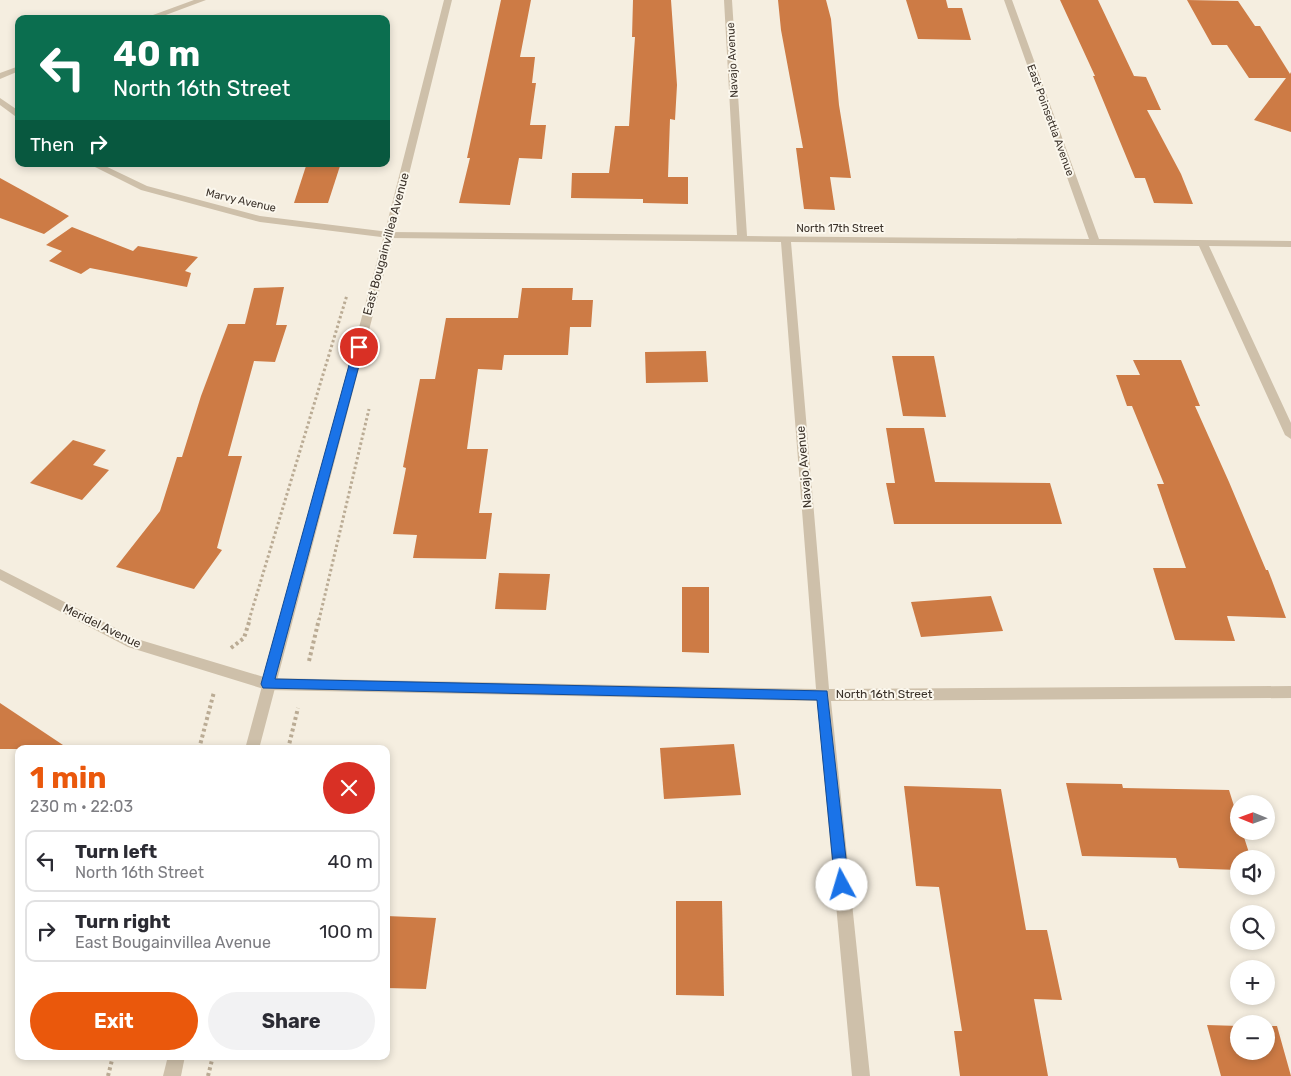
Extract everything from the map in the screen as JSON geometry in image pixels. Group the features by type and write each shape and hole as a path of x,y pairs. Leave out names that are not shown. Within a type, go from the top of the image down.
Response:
{"street":[{"path":"158,15 202,0"},
{"name":"East Bougainvillea Avenue","path":"253,745 267,684 389,235 448,0"},
{"name":"Navajo Avenue","path":"728,0 742,240"},
{"name":"East Poinsettia Avenue","path":"1008,0 1094,240"},
{"path":"0,76 15,70"},
{"path":"0,101 15,113"},
{"name":"Marvy Avenue","path":"100,167 144,188 260,219 389,235"},
{"name":"North 17th Street","path":"389,235 742,240 1094,240 1291,244"},
{"name":"Navajo Avenue","path":"786,240 823,695 861,1076"},
{"path":"1202,242 1291,435"},
{"name":"Meridel Avenue","path":"0,574 133,643 267,684"},
{"name":"North 16th Street","path":"267,684 823,695 1291,692"},
{"path":"172,1076 176,1060"}],"path":[{"path":"200,745 226,652 244,638 347,295"},
{"path":"289,745 370,406"},
{"path":"108,1076 112,1060"},
{"path":"208,1076 212,1060"}],"building":[{"path":"501,0 531,0 520,57 535,57 532,83 536,83 530,125 546,125 542,159 519,158 510,205 459,203 470,158 467,158"},
{"path":"633,0 671,0 677,85 675,120 670,119 668,177 688,177 688,204 643,203 643,199 571,198 572,173 609,173 615,126 629,126 635,37 632,37"},
{"path":"778,0 826,0 831,19 839,105 851,178 830,177 835,210 804,209 796,148 803,148 781,30"},
{"path":"906,0 946,0 948,8 962,8 971,40 918,39"},
{"path":"1060,0 1098,0 1134,76 1146,77 1161,110 1147,110 1181,174 1193,204 1154,203 1145,178 1135,178 1093,76 1095,76"},
{"path":"1187,0 1238,1 1255,26 1260,26 1290,74 1291,72 1291,132 1254,120 1286,78 1249,78 1227,45 1212,45"},
{"path":"306,167 340,167 328,203 294,203"},
{"path":"0,178 69,216 44,234 0,218"},
{"path":"72,227 133,251 138,246 198,257 185,271 191,273 187,287 90,268 81,274 49,261 62,251 46,245"},
{"path":"284,287 276,325 287,325 275,362 254,361 228,456 242,456 217,548 222,550 194,589 116,567 160,511 177,457 182,457 201,396 228,324 245,324 254,288"},
{"path":"522,288 573,288 572,300 593,300 591,327 570,327 568,355 504,355 502,370 478,369 467,449 488,449 479,513 492,513 486,559 413,558 417,535 393,534 406,468 403,467 420,379 435,379 446,318 518,318"},
{"path":"706,351 708,382 646,383 645,352"},
{"path":"892,356 934,356 946,417 903,416"},
{"path":"1133,360 1181,360 1200,406 1195,406 1266,570 1268,570 1286,618 1227,616 1235,641 1175,640 1153,568 1186,568 1157,484 1164,484 1132,406 1127,406 1116,375 1140,375"},
{"path":"886,428 924,428 935,482 1050,483 1062,524 894,524 886,483 895,483"},
{"path":"73,440 106,450 93,465 109,470 82,500 30,483"},
{"path":"499,573 550,574 546,610 495,609"},
{"path":"682,587 709,587 709,653 682,652"},
{"path":"991,596 1003,631 921,637 911,602"},
{"path":"0,703 63,745 15,745 15,749 0,749"},
{"path":"734,744 741,795 664,799 660,748"},
{"path":"1066,783 1122,784 1123,788 1229,790 1230,840 1245,840 1248,850 1230,850 1230,870 1179,868 1176,858 1082,856"},
{"path":"904,786 1001,789 1026,930 1047,930 1062,1000 1034,999 1048,1076 960,1076 954,1031 962,1031 939,887 916,886"},
{"path":"676,901 722,901 724,996 676,995"},
{"path":"390,916 436,918 426,989 390,988"},
{"path":"1207,1025 1230,1026 1230,1060 1275,1060 1275,1026 1277,1026 1291,1076 1221,1076"}],"route":[{"path":"359,347 267,684 823,695 842,885"}]}
